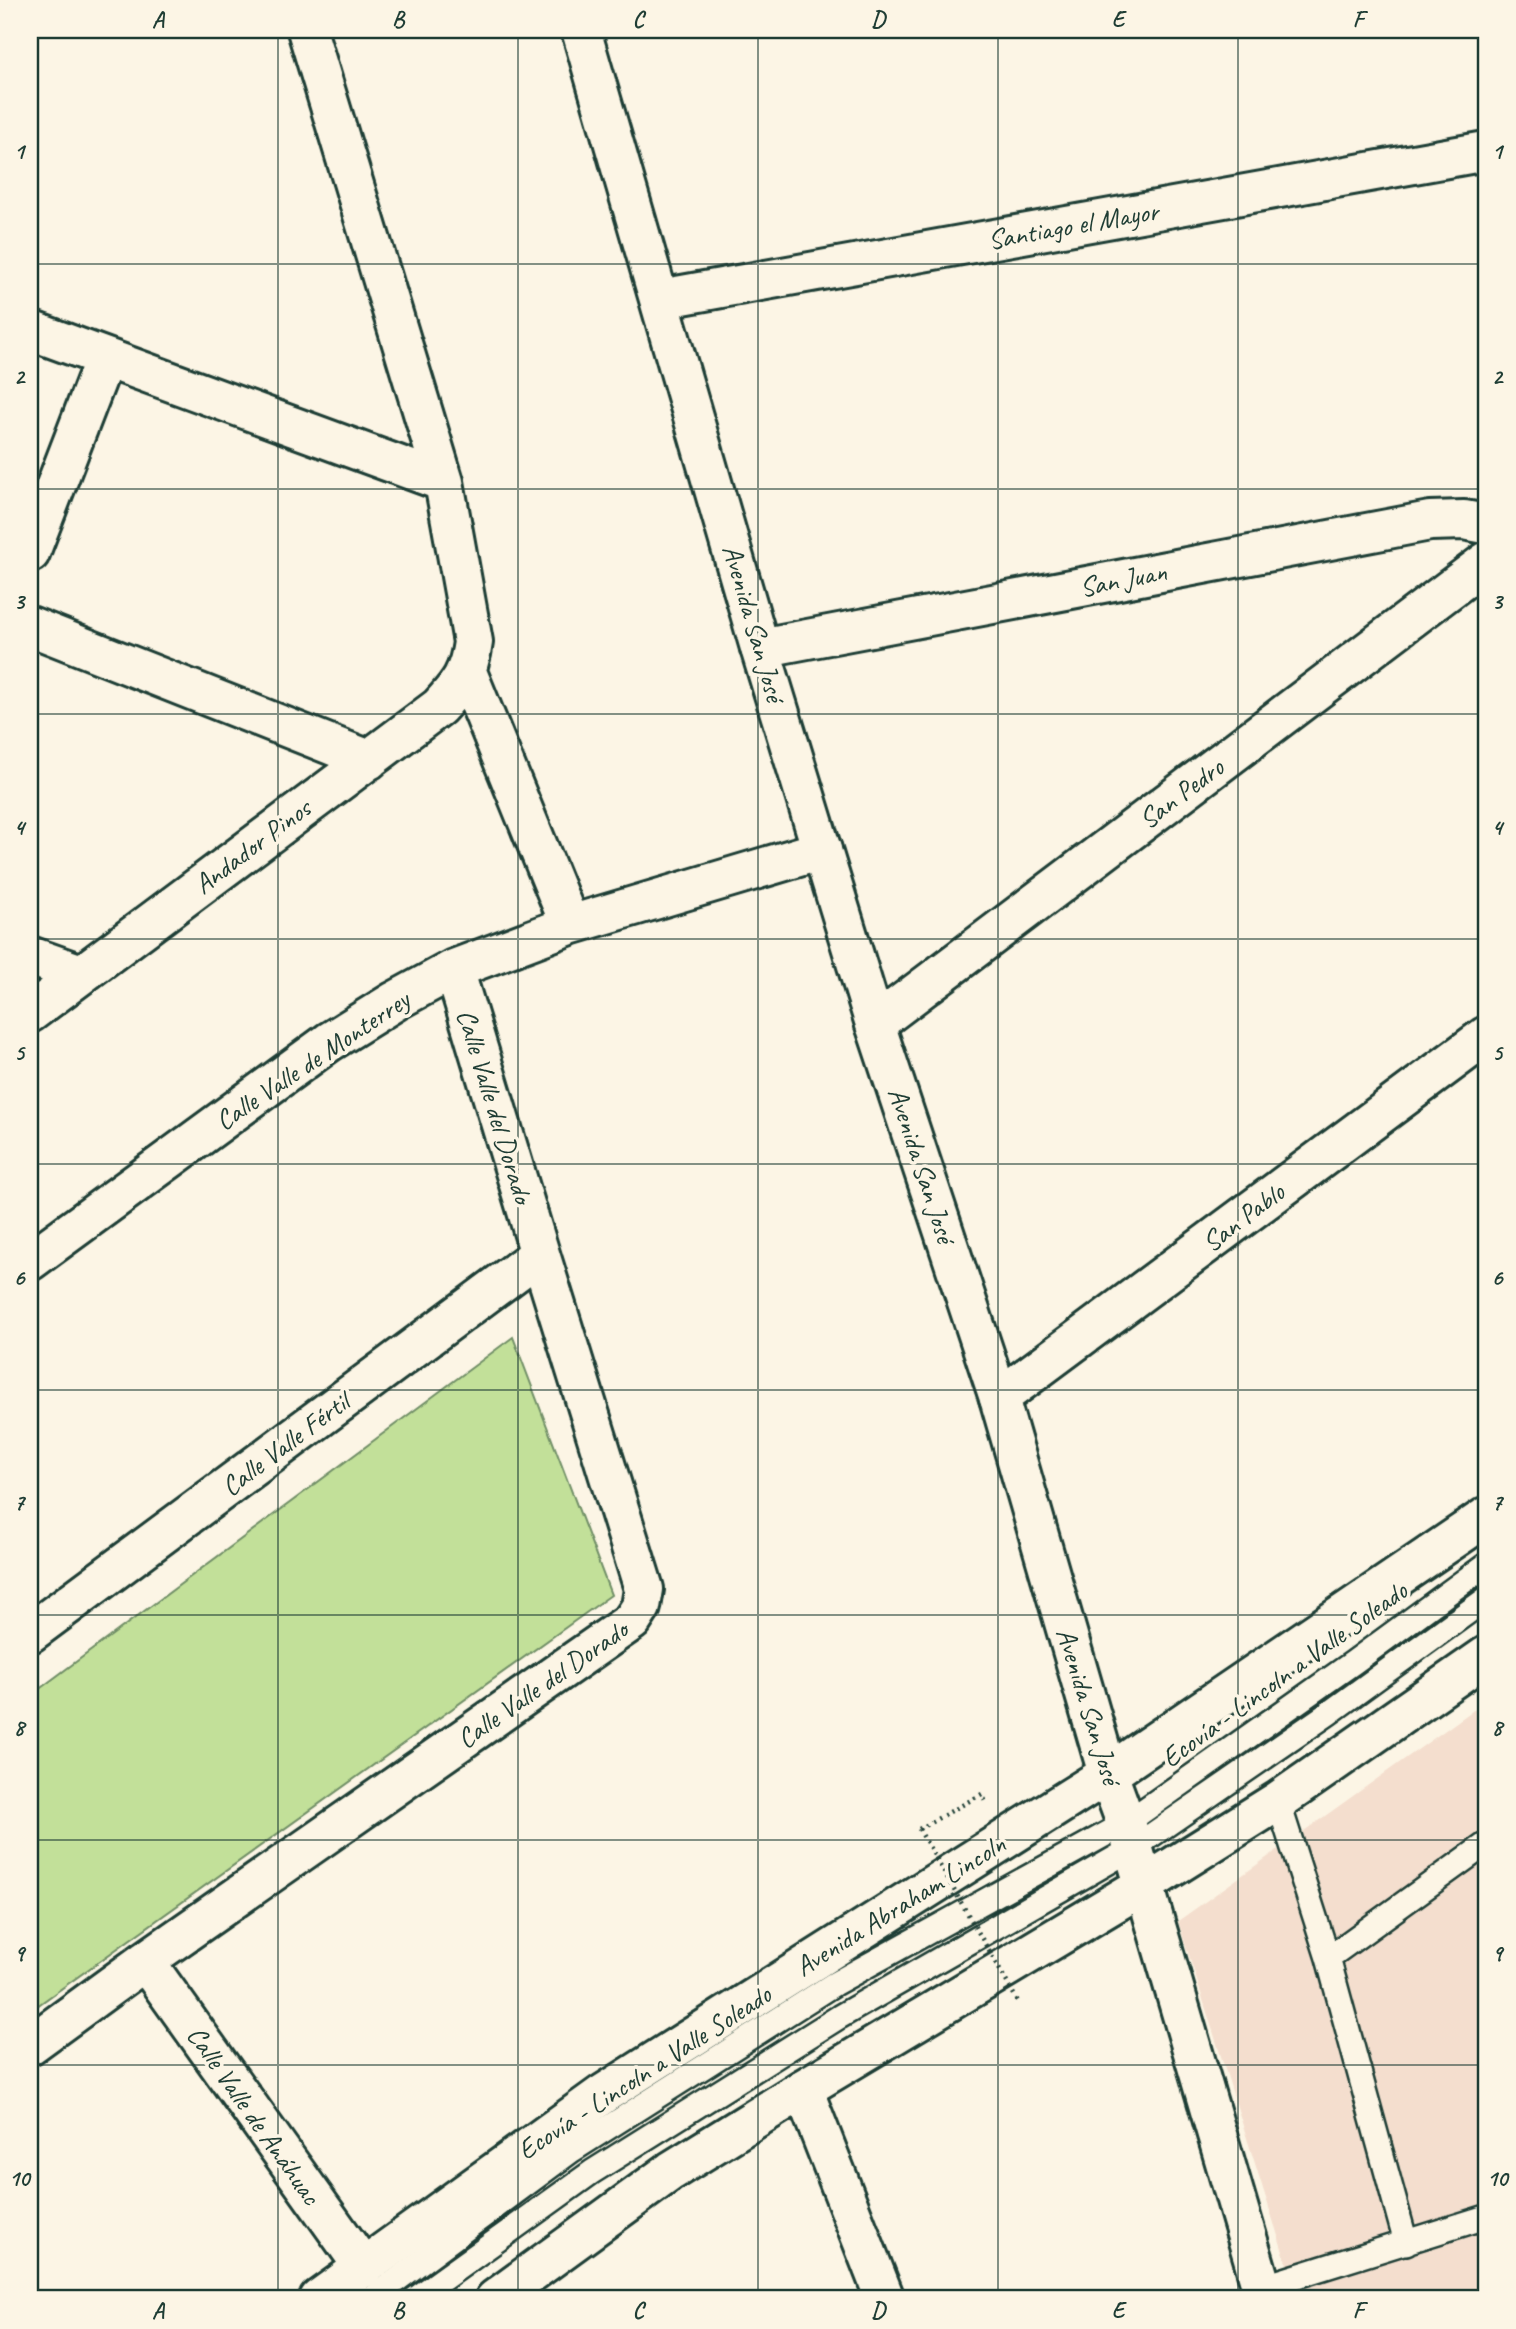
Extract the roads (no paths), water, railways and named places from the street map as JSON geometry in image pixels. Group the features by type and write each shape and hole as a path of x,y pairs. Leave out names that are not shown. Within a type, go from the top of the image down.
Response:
{"street":[{"path":"307,30 444,482 473,642 467,672 570,925"},
{"name":"Avenida San José","path":"580,30 760,648 875,1024 999,1398 1263,2293"},
{"name":"Santiago el Mayor","path":"660,299 1486,151"},
{"path":"30,330 444,482"},
{"path":"30,553 105,358"},
{"name":"San Juan","path":"760,648 1430,521 1464,520 1486,524"},
{"name":"San Pedro","path":"875,1024 1486,562"},
{"path":"30,626 369,760"},
{"name":"Andador Pinos","path":"30,1013 439,707 467,672"},
{"name":"Calle Valle de Monterrey","path":"30,1261 329,1042 395,1001 454,969 570,925 822,850"},
{"path":"30,956 80,974"},
{"name":"Calle Valle del Dorado","path":"30,2045 145,1961 637,1617 644,1589 454,969"},
{"name":"San Pablo","path":"999,1398 1486,1036"},
{"name":"Calle Valle Fértil","path":"30,1633 540,1254"},
{"name":"Avenida Abraham Lincoln","path":"319,2299 367,2284 603,2094 1108,1774 1486,1517"},
{"path":"495,2299 671,2171 1278,1801 1486,1656"},
{"name":"Calle Valle de Anáhuac","path":"145,1961 367,2284"},
{"path":"803,2089 885,2299"}],"lane":[{"name":"Ecovía - Lincoln a Valle Soleado","path":"367,2284 834,1984 1129,1836 1354,1662 1486,1565"},
{"path":"415,2299 615,2157 1329,1713 1486,1599"},
{"path":"1278,1801 1328,1958 1406,2243"},
{"path":"1328,1958 1486,1844"},
{"path":"1263,2293 1486,2217"}]}
